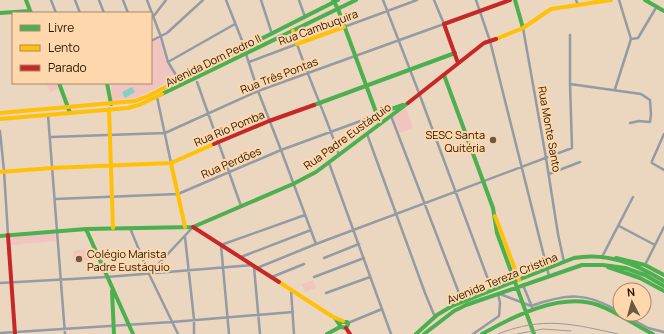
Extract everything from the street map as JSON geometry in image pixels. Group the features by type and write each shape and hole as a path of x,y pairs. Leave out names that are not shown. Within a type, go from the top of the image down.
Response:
{"main road":[{"path":"26,0 31,12"},
{"name":"Avenida Dom Pedro II","path":"0,113 135,101 245,48 305,18 333,1 338,0"},
{"name":"Avenida Dom Pedro II","path":"0,119 139,105 356,0"},
{"name":"Rua Três Pontas","path":"444,24 510,0"},
{"name":"Rua Monte Santo","path":"514,0 523,28"},
{"name":"Rua Padre Eustáquio","path":"0,236 86,229 193,227 199,225 293,184 316,172 339,156 484,43 523,28 551,8 577,2 612,0"},
{"path":"645,0 664,11"},
{"path":"333,1 338,9 354,56 380,123"},
{"path":"0,13 12,13"},
{"path":"444,24 458,63"},
{"name":"Rua Cambuquira","path":"297,44 344,27"},
{"path":"293,31 297,44"},
{"name":"Rua Rio Pomba","path":"2,172 52,168 171,163 269,121 455,54"},
{"path":"444,75 519,280"},
{"path":"59,84 70,113"},
{"path":"107,84 111,104"},
{"name":"Rua Perdões","path":"377,114 406,104"},
{"path":"109,109 113,228"},
{"path":"171,163 185,227"},
{"path":"493,208 497,233 534,334"},
{"path":"193,227 246,261 273,276 291,290 344,325 350,334"},
{"path":"86,229 133,334"},
{"path":"8,235 15,333"},
{"name":"Avenida Tereza Cristina","path":"602,256 634,266 664,281"},
{"name":"Avenida Tereza Cristina","path":"416,334 435,317 451,307 547,269 583,257 602,256 624,259 645,265 664,275"},
{"name":"Avenida Tereza Cristina","path":"600,264 640,278 664,291"},
{"name":"Avenida Tereza Cristina","path":"424,334 454,311 466,305 582,265 600,264 619,267 642,274 664,286"},
{"path":"112,289 114,334"},
{"path":"482,334 532,308 569,301 586,301 608,309 630,323 653,334"},
{"path":"327,334 344,325"},
{"path":"344,325 346,334"}],"street":[{"path":"51,0 56,12"},
{"path":"75,0 80,12"},
{"path":"99,0 104,12"},
{"path":"123,0 128,12"},
{"path":"147,0 151,12"},
{"path":"166,0 152,17 161,37 168,62 179,80"},
{"path":"152,41 161,37 172,29 203,0"},
{"path":"226,0 245,48"},
{"path":"261,0 272,34"},
{"path":"299,0 305,18"},
{"path":"383,0 386,12 419,93 492,290"},
{"name":"Rua Cambuquira","path":"344,27 417,0"},
{"path":"434,0 444,24"},
{"path":"476,0 490,40 549,276"},
{"path":"615,90 631,39 619,0"},
{"path":"631,39 638,38 657,6"},
{"path":"168,62 235,24"},
{"name":"Rua Três Pontas","path":"50,137 164,133 258,92 444,24"},
{"name":"Rua Monte Santo","path":"523,28 564,263"},
{"path":"0,283 255,266 572,148 570,35"},
{"path":"297,44 339,156"},
{"name":"Rua Cambuquira","path":"249,62 297,44"},
{"path":"246,54 258,92 316,244"},
{"path":"197,82 241,206"},
{"path":"570,84 641,94 650,100 652,114 650,122 639,121 630,123"},
{"path":"157,97 171,163"},
{"name":"Rua Perdões","path":"55,199 178,194 281,150 377,114"},
{"path":"48,115 65,334"},
{"path":"391,116 462,302"},
{"path":"0,131 8,235"},
{"path":"367,134 435,317"},
{"path":"664,134 652,161 652,163 664,170"},
{"path":"549,174 580,162"},
{"path":"329,163 391,334"},
{"path":"602,256 634,197"},
{"path":"229,334 222,245 305,215"},
{"path":"619,226 655,245"},
{"path":"149,274 193,227"},
{"path":"645,265 664,227"},
{"path":"130,228 149,274 178,334"},
{"path":"241,257 311,230"},
{"path":"185,237 194,319 194,334"},
{"path":"230,250 229,245 231,241"},
{"path":"324,258 359,244"},
{"path":"314,277 364,258"},
{"path":"244,266 246,261"},
{"path":"273,276 304,264"},
{"path":"255,266 260,334"},
{"path":"326,293 370,277"},
{"path":"523,285 532,308"},
{"path":"291,290 294,334"},
{"path":"473,334 499,316 499,294 532,308 552,299 568,296 581,296 602,302 612,308"},
{"path":"344,325 382,309"},
{"path":"0,333 172,322 194,319 228,318 293,312"},
{"path":"637,322 648,328 664,332"}],"shaded area":[{"path":"161,38 168,64 177,78 136,98 112,100 111,84 152,84 152,42"},
{"path":"46,84 56,84 58,89 50,92"},
{"path":"406,108 413,128 400,133 393,116"},
{"path":"55,234 56,241 12,245 11,237"},
{"path":"87,249 88,260 74,262 73,251"},
{"path":"313,280 316,288 305,292 302,284"}],"water":[{"path":"132,87 135,92 125,98 122,92"}],"railway":[{"path":"498,334 514,328 544,323 587,327 618,334"},
{"path":"517,334 543,329 571,331"}],"traffic: fast":[{"path":"26,0 31,12"},
{"path":"333,0 338,9 380,123"},
{"path":"251,44 338,0"},
{"path":"162,94 356,0"},
{"path":"515,0 523,28"},
{"path":"645,0 664,11"},
{"path":"15,12 30,11"},
{"path":"0,13 12,12"},
{"path":"314,105 455,53"},
{"path":"444,75 493,208 497,233 534,334"},
{"path":"59,84 70,113"},
{"path":"107,84 111,104"},
{"path":"0,236 86,229 193,227 293,184 316,172 408,103"},
{"path":"377,114 403,105"},
{"path":"86,229 133,334"},
{"path":"416,334 437,315 452,306 574,258 610,258 643,269 664,281"},
{"path":"616,258 645,265 664,275"},
{"path":"424,334 454,311 466,305 582,265 603,265 625,268 645,275 664,286"},
{"path":"608,267 640,278 664,291"},
{"path":"112,291 114,334"},
{"path":"482,334 523,313 553,304 569,302 584,302 598,305 612,311 653,334"},
{"path":"335,318 341,327 346,328"},
{"path":"342,322 347,322 348,324 346,328"},
{"path":"327,334 340,327"}],"traffic: slow":[{"path":"496,39 523,28 551,9 611,0"},
{"path":"293,31 297,44 344,27"},
{"path":"0,113 135,101 148,96 251,44"},
{"path":"0,119 128,108 139,105 162,94"},
{"path":"109,109 113,228"},
{"path":"0,172 52,168 171,163 214,144"},
{"path":"171,163 185,227"},
{"path":"495,216 519,280"},
{"path":"279,282 333,317 343,321"}],"traffic: jam":[{"path":"458,63 444,24 510,0"},
{"path":"408,103 484,43 496,39"},
{"path":"214,144 269,121 314,105"},
{"path":"193,227 279,282"},
{"path":"8,235 15,334"},
{"path":"346,328 350,334"}],"place":[{"name":"SESC Santa Quitéria","path":"493,140"},
{"name":"Colégio Marista Padre Eustáquio","path":"79,259"}]}
